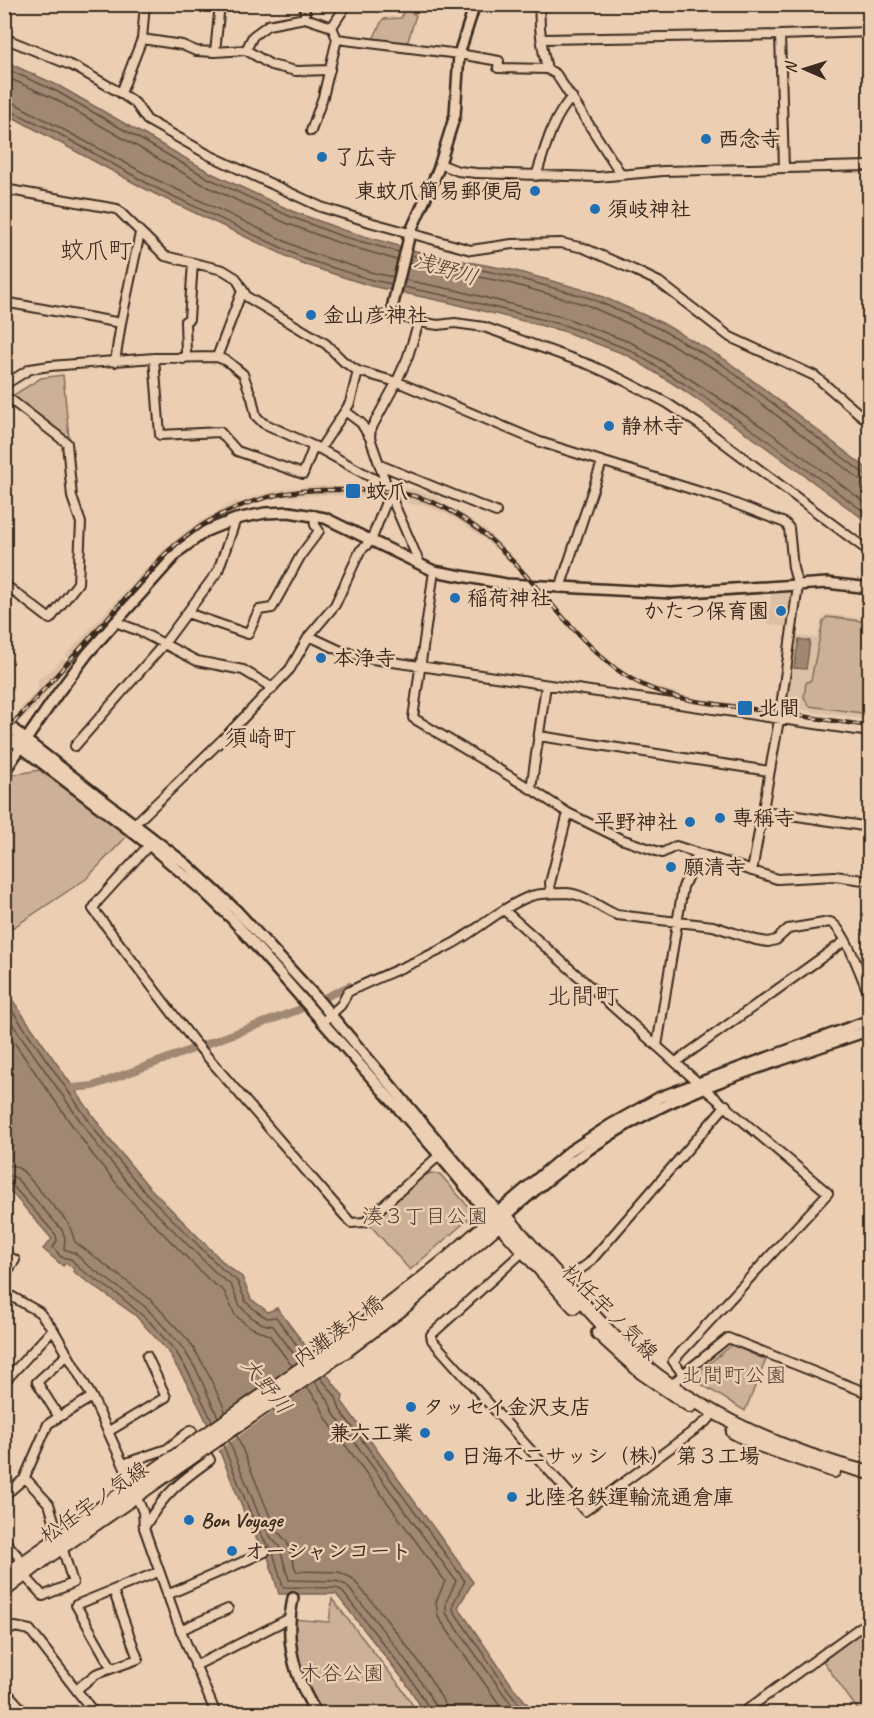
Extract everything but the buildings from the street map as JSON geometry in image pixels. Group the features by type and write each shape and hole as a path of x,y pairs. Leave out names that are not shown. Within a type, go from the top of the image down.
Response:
{"main road":[{"name":"松任宇ノ気線","path":"499,1218 560,1284 614,1349 642,1373 670,1388 756,1444 817,1466 870,1481"},
{"name":"内灘湊大橋","path":"175,1462 346,1351 499,1218"},
{"name":"松任宇ノ気線","path":"711,1415 786,1446 870,1473"},
{"name":"松任宇ノ気線","path":"4,1576 23,1562 61,1542 175,1462"},
{"name":"松任宇ノ気線","path":"4,1591 61,1542"}],"street":[{"path":"121,93 142,39 146,4"},
{"path":"215,52 220,4"},
{"path":"305,4 305,18"},
{"path":"332,27 347,4"},
{"path":"475,4 459,54 455,115 440,164 410,235 391,313 438,325 455,323 483,327 590,365 667,403 700,425 867,550 870,556"},
{"path":"540,4 542,39 548,69"},
{"path":"246,51 253,36 268,26 305,18 332,27 337,39 311,131"},
{"path":"542,39 870,32"},
{"path":"780,35 784,168"},
{"path":"4,38 75,67 135,103 147,120 209,155 321,207 410,235 471,250 537,242 561,243 584,248 659,282 730,337 815,376 870,423"},
{"path":"142,39 182,45 196,51 246,51 271,65 296,71 330,70"},
{"path":"337,39 499,61 498,68 548,69 556,74 572,97 621,174"},
{"path":"536,176 549,134 561,109 572,97"},
{"path":"440,164 458,171 476,173 598,177 621,174 870,166"},
{"path":"4,189 117,209 165,256 223,270 236,278 247,297 326,344 344,362 358,371 396,384 400,383 540,441 720,498 785,523 789,528 793,568 798,586 779,720 752,871"},
{"path":"115,362 140,233"},
{"path":"183,358 186,353 185,321 189,319 193,263"},
{"path":"217,357 242,291"},
{"path":"4,302 121,323"},
{"path":"370,438 371,429 407,359 419,322"},
{"path":"4,385 30,369 50,366 154,358 217,357 227,361 243,374 256,417 263,423 317,447 388,489"},
{"path":"154,358 160,435 220,432 237,451 303,474 317,447 350,403 358,371"},
{"path":"4,404 11,400 67,443 72,497 81,523 78,583 50,619 4,584"},
{"path":"345,411 362,423 370,438 388,489 420,564"},
{"path":"560,588 602,462"},
{"path":"380,465 496,512"},
{"path":"131,826 227,735 290,669 309,636 335,605 360,551 371,541 389,497 388,489"},
{"path":"4,772 88,653 180,550 206,531 236,519 265,513 289,512 314,515 325,518 434,571 506,584 672,594 827,583 870,588"},
{"path":"187,612 248,634 259,610 272,608 301,555 319,531 315,525 314,515"},
{"path":"75,746 164,643 218,571 236,519"},
{"path":"434,571 413,718 568,813 621,838 662,853 676,846 785,880 835,876 870,882"},
{"path":"853,585 870,593"},
{"path":"115,622 137,630 197,661 243,670 273,688"},
{"path":"309,636 339,650 372,659 870,732"},
{"path":"531,789 546,685"},
{"path":"4,721 25,744 131,826 186,864 236,910 314,995 326,1015 499,1218 597,1144 628,1124 702,1085 870,1020"},
{"path":"4,734 25,744"},
{"path":"539,736 769,771"},
{"path":"764,811 870,827"},
{"path":"551,893 550,883 568,813"},
{"path":"131,826 149,845 204,891 225,912 314,1011 326,1015"},
{"path":"149,845 93,909 192,1040 351,1223 364,1222 443,1152"},
{"path":"657,1046 683,887 698,853"},
{"path":"326,1015 341,1005 348,992 454,944 531,896 551,893 570,893 617,915 713,926 768,942 776,940 788,929 830,922 836,924 870,997"},
{"path":"505,911 828,1193 673,1361 683,1374"},
{"path":"676,1062 845,941"},
{"path":"702,1085 870,1030"},
{"path":"560,1284 589,1263 726,1105"},
{"path":"526,1248 431,1335 432,1340 585,1511 711,1415"},
{"path":"4,1276 15,1260 8,1256"},
{"path":"4,1292 39,1312 53,1329 92,1396 143,1512 144,1528 158,1572 216,1713"},
{"path":"4,1377 7,1378 53,1329"},
{"path":"670,1388 683,1374 728,1338 870,1394"},
{"path":"59,1417 37,1382 68,1353"},
{"path":"109,1431 166,1397 147,1356"},
{"path":"4,1496 24,1479 48,1424 92,1396"},
{"path":"123,1464 167,1449 191,1430 210,1460 176,1484 144,1528"},
{"path":"4,1540 23,1562 24,1575 43,1596 73,1583 49,1504 24,1479"},
{"path":"143,1512 153,1513"},
{"path":"167,1595 265,1552"},
{"path":"111,1667 76,1605 158,1572"},
{"path":"77,1689 96,1674 138,1659 113,1590"},
{"path":"293,1598 288,1619 296,1672 315,1711 303,1713"},
{"path":"180,1630 228,1609"},
{"path":"195,1666 288,1619"},
{"path":"741,1713 870,1620"},
{"path":"4,1633 15,1627 30,1630 96,1713"},
{"path":"4,1689 26,1713"}],"shaded area":[{"path":"314,486 422,491 443,500 442,504 463,514 486,530 520,564 512,565 483,538 463,524 421,504 420,506 386,498 325,495 283,497 259,502 244,499 282,489"},
{"path":"235,501 250,504 235,509 236,513 207,525 173,549 76,658 64,657 165,548 194,525"},
{"path":"514,566 520,566 588,640 618,667 647,684 695,698 869,723 869,730 669,700 669,697 633,683 601,660"},
{"path":"793,589 787,627 767,624 772,592"},
{"path":"826,614 869,619 869,720 784,707 795,635 817,638 821,621"},
{"path":"62,659 74,660 34,709 18,721 5,737 5,727 38,688 37,680"}],"green space":[{"path":"405,9 416,15 408,41 403,44 372,41 383,19 401,18"},
{"path":"63,375 69,438 12,396 41,378"},
{"path":"827,617 869,622 869,714 809,706 804,697 806,683 811,680 823,621"},
{"path":"39,770 128,835 86,879 5,933 5,785 12,775"},
{"name":"湊３丁目公園","path":"431,1173 440,1174 472,1211 472,1216 410,1270 370,1225 421,1177"},
{"name":"北間町公園","path":"732,1345 766,1360 745,1411 691,1378"},
{"name":"木谷公園","path":"332,1599 400,1686 418,1713 321,1713 298,1675 291,1619 329,1622"},
{"path":"869,1625 869,1713 860,1713 823,1661"}],"water":[{"name":"浅野川","path":"4,61 59,86 211,173 292,211 343,230 430,255 512,270 592,292 662,323 726,360 869,470 869,523 756,440 627,355 563,331 371,286 303,264 151,192 5,113"},
{"path":"799,639 810,641 806,669 794,668"},
{"name":"大野川","path":"4,988 110,1140 148,1186 226,1265 242,1277 251,1299 268,1312 277,1308 343,1396 342,1402 473,1582 458,1607 513,1687 535,1713 425,1713 406,1683 336,1594 279,1594 266,1550 262,1551 251,1530 206,1420 171,1358 172,1356 135,1315 75,1273 74,1269 66,1263 63,1266 43,1249 52,1239 5,1185"}],"pier":[{"path":"312,1351 328,1373 216,1452 204,1426"}],"waterway":[{"path":"472,926 490,914"},
{"path":"349,986 451,940 463,931"},
{"path":"72,1088 93,1086 298,1010 349,986"}],"railway":[{"path":"4,734 162,557 179,542 215,518 235,508 277,495 321,490 373,490 412,495 453,512 479,530 503,552 592,648 616,669 644,685 695,701 870,726"}],"place":[{"name":"西念寺","path":"706,139"},
{"name":"了広寺","path":"322,157"},
{"name":"東蚊爪簡易郵便局","path":"535,191"},
{"name":"須岐神社","path":"595,209"},
{"name":"金山彦神社","path":"311,315"},
{"name":"静林寺","path":"609,426"},
{"name":"蚊爪","path":"353,491"},
{"name":"稲荷神社","path":"455,598"},
{"name":"かたつ保育園","path":"781,611"},
{"name":"本浄寺","path":"321,658"},
{"name":"北間","path":"745,708"},
{"name":"専稱寺","path":"720,818"},
{"name":"平野神社","path":"690,822"},
{"name":"願清寺","path":"671,867"},
{"name":"タッセイ金沢支店","path":"411,1407"},
{"name":"兼六工業","path":"425,1433"},
{"name":"日海不二サッシ（株） 第３工場","path":"449,1456"},
{"name":"北陸名鉄運輸流通倉庫","path":"512,1497"},
{"name":"Bon Voyage","path":"189,1520"},
{"name":"オーシャンコート","path":"232,1551"}],"district":[{"name":"蚊爪町","path":"96,250"},
{"name":"須崎町","path":"260,738"},
{"name":"北間町","path":"583,996"}]}
